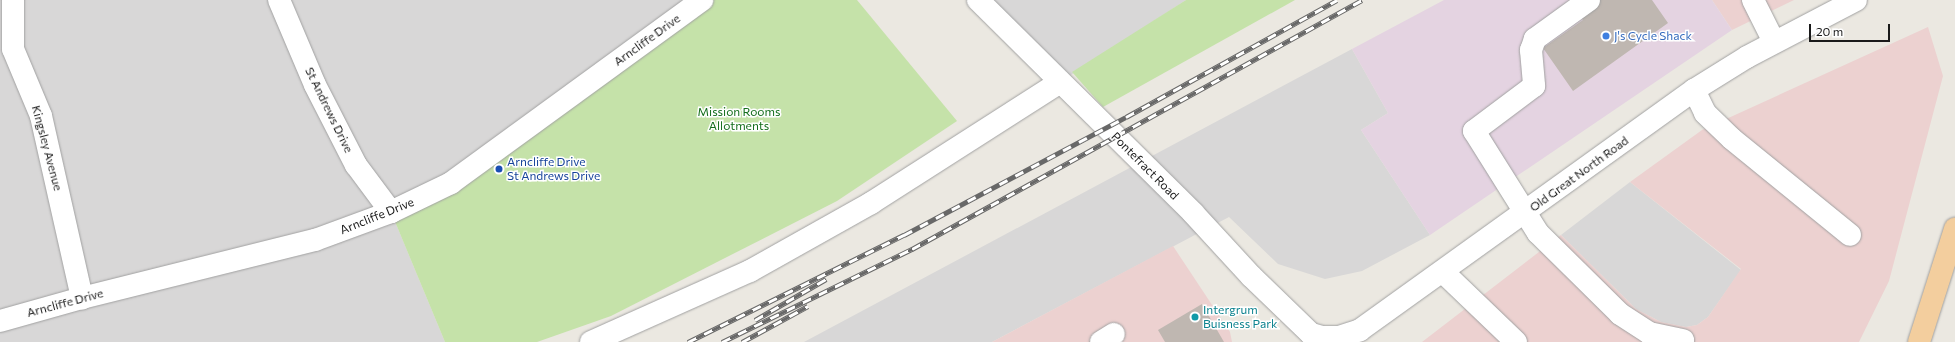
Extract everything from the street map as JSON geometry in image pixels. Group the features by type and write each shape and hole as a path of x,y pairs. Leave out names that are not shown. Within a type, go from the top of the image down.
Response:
{"main road":[{"path":"1919,342 1955,229"}],"street":[{"name":"Kingsley Avenue","path":"13,0 13,49 41,116 82,298"},
{"name":"St Andrews Drive","path":"279,0 315,85 356,165 391,212"},
{"name":"Arncliffe Drive","path":"0,321 82,298 315,240 391,212 451,183 702,0"},
{"name":"Pontefract Road","path":"978,0 1193,213 1309,338"},
{"path":"1589,0 1536,39 1531,50 1534,86 1474,131 1538,233 1620,314 1650,333 1683,340"},
{"path":"1754,0 1774,42"},
{"name":"Old Great North Road","path":"1309,338 1338,337 1360,330 1525,214 1694,90 1774,42 1856,0"},
{"path":"591,342 671,308 756,267 870,203 1060,82"},
{"path":"1694,90 1705,113 1732,139 1850,234"},
{"path":"1443,272 1516,342"}],"shaded area":[{"path":"0,0 702,0 391,212 445,342 0,342"},
{"path":"978,0 1186,0 1060,82"},
{"path":"1444,0 1712,0 1732,30 1430,235 1361,130 1388,113 1352,49"},
{"path":"1712,0 1794,0 1732,30"},
{"path":"1928,27 1943,76 1889,281 1859,342 1422,342 1561,235 1636,309 1661,322 1686,327 1697,325 1708,317 1741,269 1630,182 1702,130"},
{"path":"1352,49 1388,113 1361,130 1430,235 1362,271 1325,279 1278,264 1229,217 992,342 804,342"},
{"path":"1630,182 1741,270 1708,317 1697,325 1686,327 1661,322 1636,309 1561,235"},
{"path":"1173,246 1230,332 1232,342 992,342"}],"green space":[{"name":"Mission Rooms Allotments","path":"702,0 857,0 957,121 837,201 611,316 537,342 445,342 391,212"},
{"path":"1186,0 1295,0 1103,107 1072,72"}],"building":[{"name":"J's Cycle Shack","path":"1599,0 1652,0 1668,23 1573,91 1543,48 1583,20 1579,14"},
{"name":"Intergrum Buisness Park","path":"1202,304 1224,342 1165,342 1158,330"}],"railway":[{"path":"688,342 904,235 1126,117 1337,0"},
{"path":"722,342 912,249 1362,0"},
{"path":"755,320 826,279"},
{"path":"742,342 808,306"}],"place":[{"name":"J's Cycle Shack","path":"1606,36"},
{"name":"Arncliffe Drive St Andrews Drive","path":"499,169"},
{"name":"Intergrum Buisness Park","path":"1195,317"}]}
